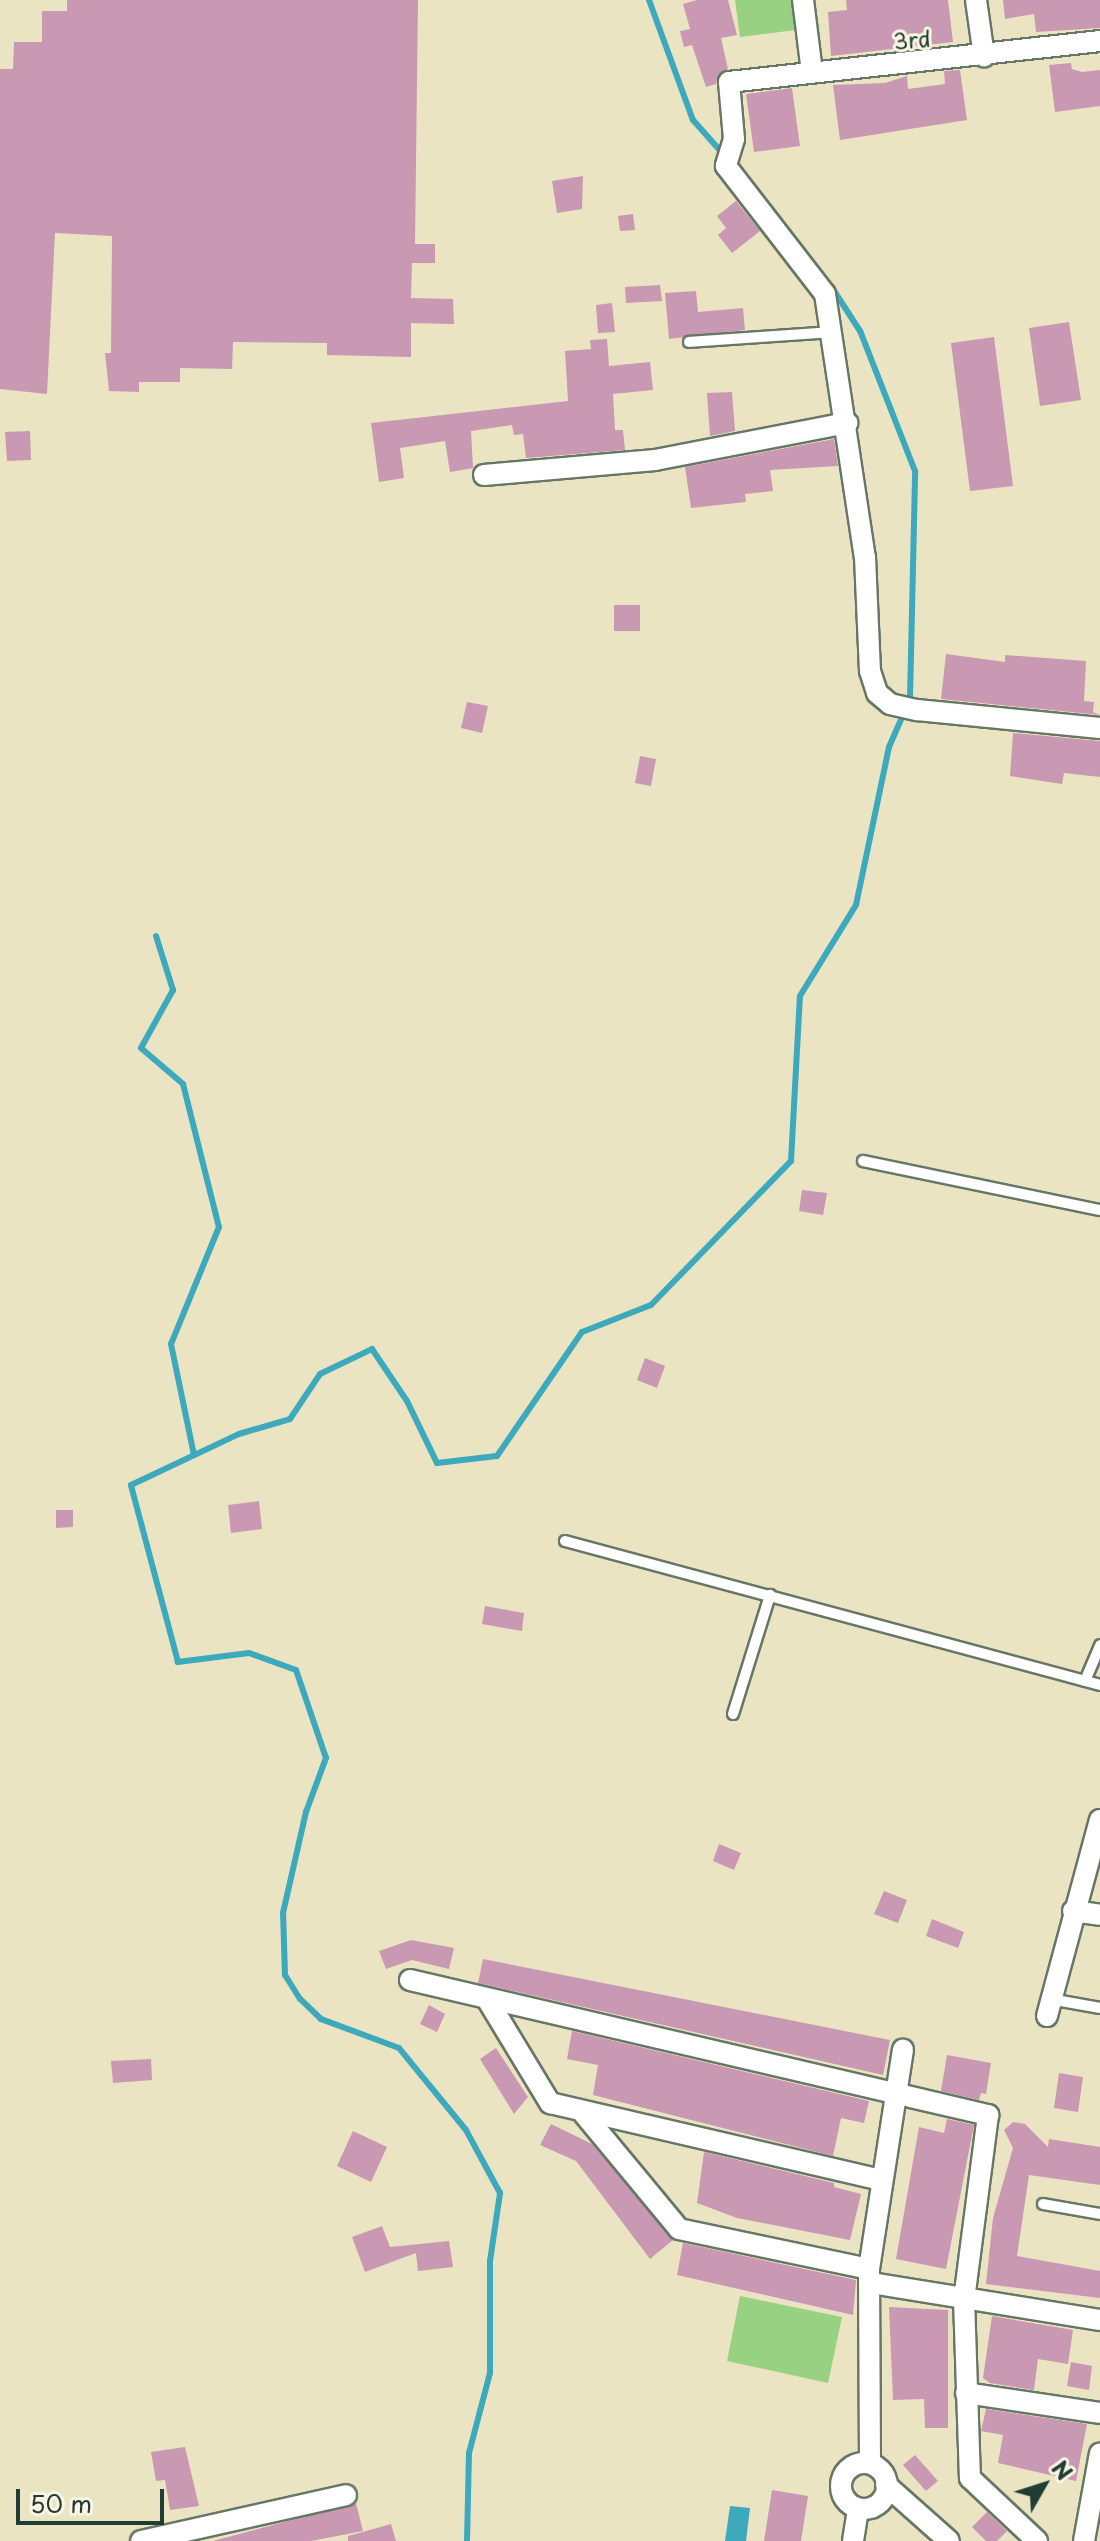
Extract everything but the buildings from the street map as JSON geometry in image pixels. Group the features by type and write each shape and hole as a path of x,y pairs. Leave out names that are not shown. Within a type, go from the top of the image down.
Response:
{"street":[{"path":"803,0 812,72"},
{"path":"976,0 984,56"},
{"name":"3rd","path":"832,332 817,280 727,161 734,139 729,82 1100,41"},
{"path":"832,332 865,557 870,671 877,693 890,704 917,710 1100,728"},
{"path":"484,475 655,460 847,423"},
{"path":"1048,2007 1100,1820"},
{"path":"1073,1911 1100,1915"},
{"path":"410,1980 896,2091 988,2115 964,2299 970,2478 1037,2541"},
{"path":"487,1999 550,2103 584,2114 881,2180"},
{"path":"903,2050 881,2180 870,2276 870,2463 886,2485 949,2541"},
{"path":"584,2114 679,2229 964,2299 1100,2320"},
{"path":"966,2393 1100,2413"},
{"path":"1084,2541 1100,2453"},
{"path":"870,2463 852,2466 841,2484 848,2503 858,2509 879,2503 886,2485"},
{"path":"143,2541 346,2495"},
{"path":"853,2541 858,2509"}],"lane":[{"path":"689,342 832,332"},
{"path":"863,1161 1100,1210"},
{"path":"565,1541 1100,1685"},
{"path":"733,1714 770,1595"},
{"path":"1085,1681 1100,1645"},
{"path":"1048,2007 1100,2008"},
{"path":"1043,2204 1100,2214"}],"green space":[{"path":"735,0 792,0 796,30 740,37"},
{"path":"740,2296 842,2317 828,2383 727,2361"}],"water":[{"path":"730,2506 750,2508 746,2541 725,2541"}],"waterway":[{"path":"649,0 693,120 725,156"},
{"path":"467,2541 469,2453 490,2373 490,2261 500,2193 466,2130 399,2048 321,2019 300,1999 285,1975 283,1913 306,1812 326,1758 296,1670 249,1653 178,1662 131,1485 239,1434 290,1419 320,1374 372,1349 407,1401 437,1463 497,1456 582,1332 651,1305 791,1161 800,996 856,905 889,747 910,699 915,471 860,331 831,286"},
{"path":"156,936 173,990 141,1048 183,1084 219,1227 171,1344 194,1455"}]}
